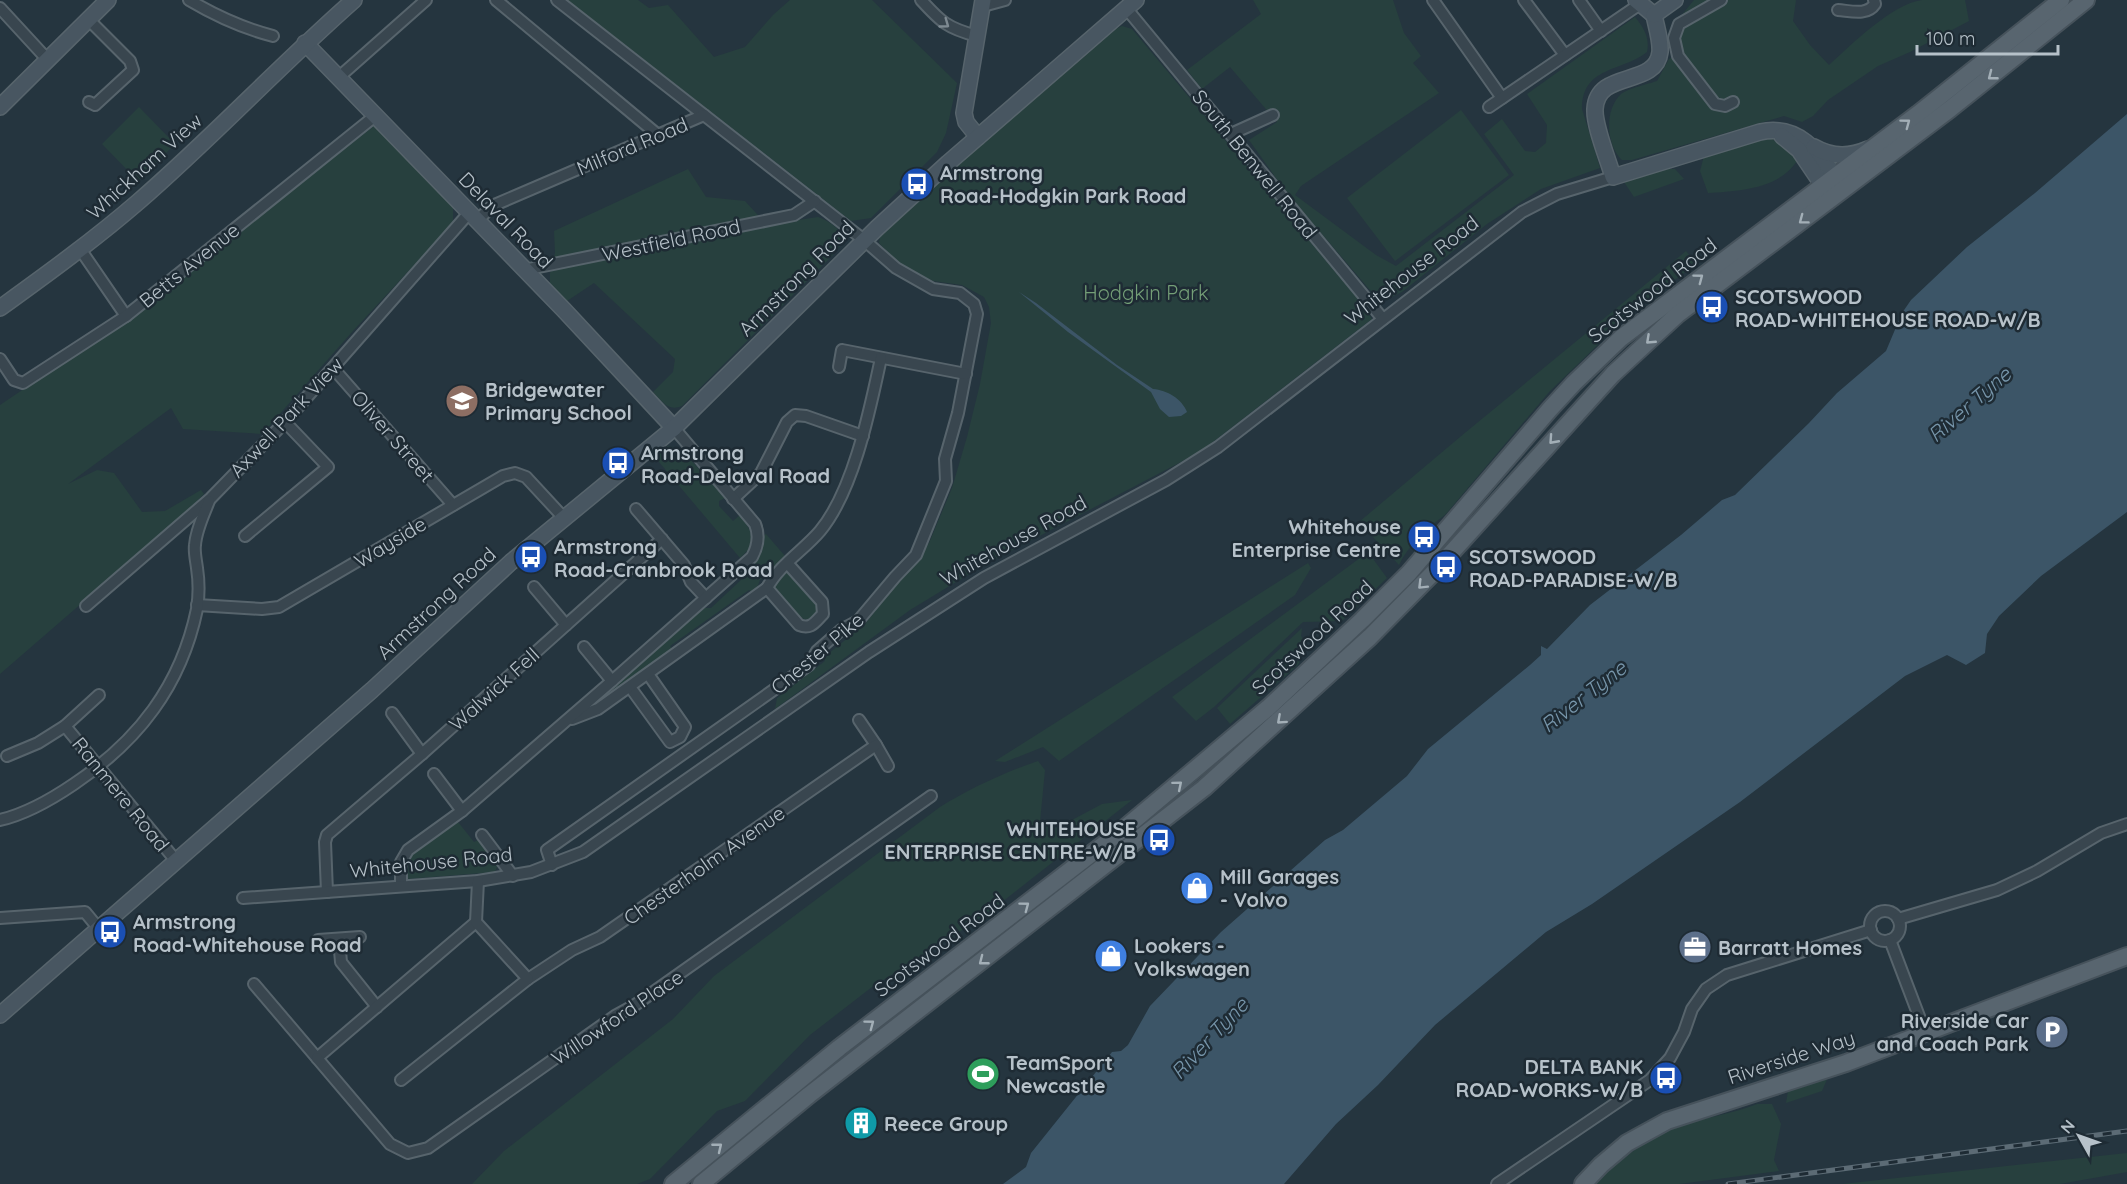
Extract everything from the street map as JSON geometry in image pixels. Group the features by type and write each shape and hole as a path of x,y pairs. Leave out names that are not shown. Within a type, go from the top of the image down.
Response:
{"main road":[{"name":"Scotswood Road","path":"701,1184 809,1095 1204,788 1370,637 1433,573 1627,360 1678,314 1833,187 1875,147 2061,0"},
{"name":"Scotswood Road","path":"673,1184 839,1048 1125,828 1233,739 1357,625 1409,573 1550,409 1612,346 2002,69 2086,0"},
{"name":"Riverside Way","path":"1583,1184 1601,1165 1628,1143 1666,1121 1846,1063 2127,956"}],"street":[{"path":"0,107 108,0"},
{"path":"189,0 228,21 273,36"},
{"name":"Whickham View","path":"0,308 80,249 136,203 194,152 305,43 354,0"},
{"path":"339,77 426,0"},
{"path":"496,0 658,135"},
{"path":"557,0 704,115"},
{"path":"921,0 937,18 954,30 977,36"},
{"path":"978,137 966,122 964,113 983,3 1005,0"},
{"path":"1433,0 1502,98"},
{"path":"1524,0 1565,56"},
{"path":"1579,0 1600,31"},
{"path":"1654,15 1675,0"},
{"path":"1721,0 1679,24 1674,34 1674,44 1678,56 1715,104 1725,106 1733,102"},
{"path":"1838,10 1866,12 1871,10 1875,4 1874,0"},
{"path":"1489,107 1565,56 1638,2 1654,15 1660,47 1658,60 1654,66 1645,73 1610,85 1603,90 1596,103 1596,119 1613,177"},
{"name":"South Benwell Road","path":"1131,4 1231,134 1383,319"},
{"name":"Armstrong Road","path":"0,1015 372,690 511,561 674,428 864,240 1131,4"},
{"path":"0,8 47,59"},
{"path":"88,19 130,61 133,70 95,105 89,102"},
{"name":"Delaval Road","path":"305,43 674,428"},
{"name":"Milford Road","path":"473,217 492,206 704,115 864,240"},
{"path":"1231,134 1273,115"},
{"name":"Betts Avenue","path":"0,359 14,380 23,383 126,316 375,116"},
{"path":"1774,131 1799,150 1833,187"},
{"name":"Whitehouse Road","path":"243,898 478,881 513,876 552,865 583,852 869,652 984,578 1166,480 1218,447 1522,212 1557,194 1760,132 1774,131 1793,134 1811,146 1833,187"},
{"path":"1811,146 1821,152 1849,155 1875,147"},
{"name":"Westfield Road","path":"524,270 794,214 815,201"},
{"name":"Axwell Park View","path":"86,606 211,498 285,422 473,217"},
{"name":"Chester Pike","path":"552,865 547,850 809,665 817,651 841,630 858,621 916,555 946,481 945,459 958,412 976,314 974,304 960,293 933,289 896,268 864,240"},
{"path":"80,249 126,316"},
{"path":"839,367 842,350 966,374"},
{"path":"563,723 598,709 767,588 772,579 821,530 837,504 851,472 881,358"},
{"name":"Oliver Street","path":"333,368 453,505"},
{"path":"733,499 760,473 788,422 795,415 806,416 862,436"},
{"path":"245,536 328,467 285,422"},
{"path":"401,886 401,862 408,850 462,811 747,562 756,550 758,532 755,524 674,428"},
{"name":"Wayside","path":"198,605 262,609 279,607 503,476 515,473 526,477 563,517"},
{"path":"195,545 211,498"},
{"path":"636,509 684,565 691,582 705,598"},
{"path":"0,820 54,798 98,768 126,744 158,705 190,641 198,605 195,545 184,521"},
{"name":"Walwick Fell","path":"327,892 325,842 327,835 662,539"},
{"path":"767,588 799,625 811,626 823,614 822,602 788,564"},
{"path":"534,587 566,625"},
{"path":"584,647 612,681"},
{"path":"630,687 670,742 680,736 686,727 648,674"},
{"path":"7,756 38,743 65,726 99,695"},
{"path":"392,714 420,755"},
{"path":"859,720 888,766"},
{"name":"Ranmere Road","path":"65,726 177,862"},
{"name":"Chesterholm Avenue","path":"402,1080 528,979 572,950 600,937 876,745"},
{"path":"434,774 462,811"},
{"name":"Willowford Place","path":"254,984 390,1144 408,1153 428,1148 931,796"},
{"path":"1898,919 1997,890 2037,871 2101,833 2127,824"},
{"path":"482,835 513,876"},
{"path":"478,881 476,922 528,979"},
{"path":"1882,911 1892,912 1900,924 1898,934 1890,940 1880,940 1871,930 1871,920 1882,911"},
{"path":"0,918 86,912 99,929"},
{"path":"317,1058 476,922"},
{"path":"1497,1184 1650,1080 1670,1058 1684,1032 1692,1009 1706,989 1727,975 1871,930"},
{"path":"318,940 360,938"},
{"path":"339,939 341,962 377,1007"},
{"path":"1890,940 1925,1032"}],"green space":[{"path":"567,0 638,0 649,8 668,5 714,57 745,47 773,15 790,0 872,0 957,83 946,133 937,152 871,218 851,221"},
{"path":"1253,0 1393,0 1404,33 1421,56 1413,63 1439,93 1301,186 1295,195 1376,255 1396,266 1514,175 1484,134 1502,119 1525,151 1535,152 1546,143 1547,125 1527,94 1635,17 1646,33 1648,47 1647,52 1637,58 1596,77 1584,95 1582,109 1600,168 1541,189 1487,224 1402,292 1383,301 1369,289 1286,192 1249,140 1277,122 1230,67 1202,89 1187,70 1261,14"},
{"path":"1694,0 1796,0 1793,21 1810,45 1829,65 1872,26 1910,3 1922,0 1965,0 1969,21 1878,66 1828,100 1813,116 1802,122 1784,116 1632,160 1622,160 1610,137 1612,109 1624,92 1657,81 1669,59 1681,53 1676,22"},
{"name":"Hodgkin Park","path":"1122,26 1132,29 1358,299 1372,319 1200,452 984,565 910,610 775,709 777,698 825,661 823,658 865,624 929,543 952,488 980,384 991,323 989,307 984,297 962,285 933,281 903,267 879,243 881,232"},
{"path":"139,107 175,144 138,181 102,144"},
{"path":"1461,110 1509,175 1395,261 1347,198"},
{"path":"374,126 453,207 453,223 262,434 183,429 171,408 68,484 97,470 114,473 142,512 165,511 201,490 204,494 180,518 0,674 0,405 126,320"},
{"path":"1770,137 1798,159 1791,169 1781,177 1758,186 1708,193 1700,171 1704,156"},
{"path":"688,169 706,197 745,201 767,225 818,217 834,226 845,240 833,255 682,406 673,408 666,405 653,392 673,372 675,359 594,283 567,301 550,284 550,273 555,253 554,231"},
{"path":"1665,169 1675,169 1684,179 1634,197 1624,182"},
{"path":"1686,251 1695,262 1684,273 1601,334 1604,339 1550,391 1445,515 1413,543 1399,565 1359,522"},
{"path":"668,446 681,449 725,498 719,501 719,506 733,521 740,515 750,532 752,541 749,552 747,551 740,558 654,456"},
{"path":"766,534 785,556 760,580 757,588 752,592 749,590 670,646 673,650 596,703 704,608 711,608 741,580 739,576 760,556 763,536"},
{"path":"1368,552 1387,578 1342,621 1303,622 1214,707 1196,721 1172,697"},
{"path":"1308,563 1311,568 1295,595 1059,761 1043,747 1005,762 995,761"},
{"path":"783,572 792,575 819,605 819,610 811,618 800,617 775,589 773,584"},
{"path":"1302,628 1301,636 1308,645 1298,665 1230,724 1217,708"},
{"path":"1038,761 1045,770 1040,822 1057,828 1102,804 1132,800 1002,902 948,940 872,987 810,1035 745,1101 717,1111 650,1179 637,1184 472,1184 504,1151 673,1019 714,976 940,807 987,781"},
{"path":"458,822 474,842 478,840 499,862 495,872 407,879 406,861 410,856"},
{"path":"1828,1077 1822,1091 1786,1103 1788,1091"},
{"path":"1757,1104 1772,1104 1781,1124 1774,1160 1779,1171 1679,1184 1595,1184 1626,1156 1669,1130"},
{"path":"2127,1153 2127,1172 2060,1184 1842,1184"}],"water":[{"name":"River Tyne","path":"2127,114 2127,512 2041,576 1999,616 1987,634 1985,653 1966,665 1947,655 1905,676 1740,802 1592,904 1546,932 1435,1025 1378,1085 1336,1124 1284,1184 1003,1184 1026,1167 1031,1153 1112,1052 1121,1051 1128,1045 1150,1006 1221,932 1325,840 1343,830 1407,776 1428,749 1541,655 1541,646 1547,649 1590,605 1681,535 1722,500 1735,495 1837,393 1886,351 1902,313 1911,300 1967,247 2035,193"},
{"path":"1019,292 1117,365 1153,389 1173,396 1182,403 1187,412 1181,416 1169,417 1160,409 1151,392 1068,332"}],"railway":[{"path":"1728,1184 2127,1131"}],"place":[{"name":"Armstrong Road-Hodgkin Park Road","path":"917,184"},
{"name":"SCOTSWOOD ROAD-WHITEHOUSE ROAD-W/B","path":"1712,307"},
{"name":"Bridgewater Primary School","path":"462,401"},
{"name":"Armstrong Road-Delaval Road","path":"618,463"},
{"name":"Whitehouse Enterprise Centre","path":"1424,537"},
{"name":"Armstrong Road-Cranbrook Road","path":"531,557"},
{"name":"SCOTSWOOD ROAD-PARADISE-W/B","path":"1446,567"},
{"name":"WHITEHOUSE ENTERPRISE CENTRE-W/B","path":"1159,840"},
{"name":"Mill Garages - Volvo","path":"1197,888"},
{"name":"Armstrong Road-Whitehouse Road","path":"110,932"},
{"name":"Barratt Homes","path":"1695,947"},
{"name":"Lookers - Volkswagen","path":"1111,956"},
{"name":"Riverside Car and Coach Park","path":"2052,1032"},
{"name":"TeamSport Newcastle","path":"983,1074"},
{"name":"DELTA BANK ROAD-WORKS-W/B","path":"1666,1078"},
{"name":"Reece Group","path":"861,1123"}]}
